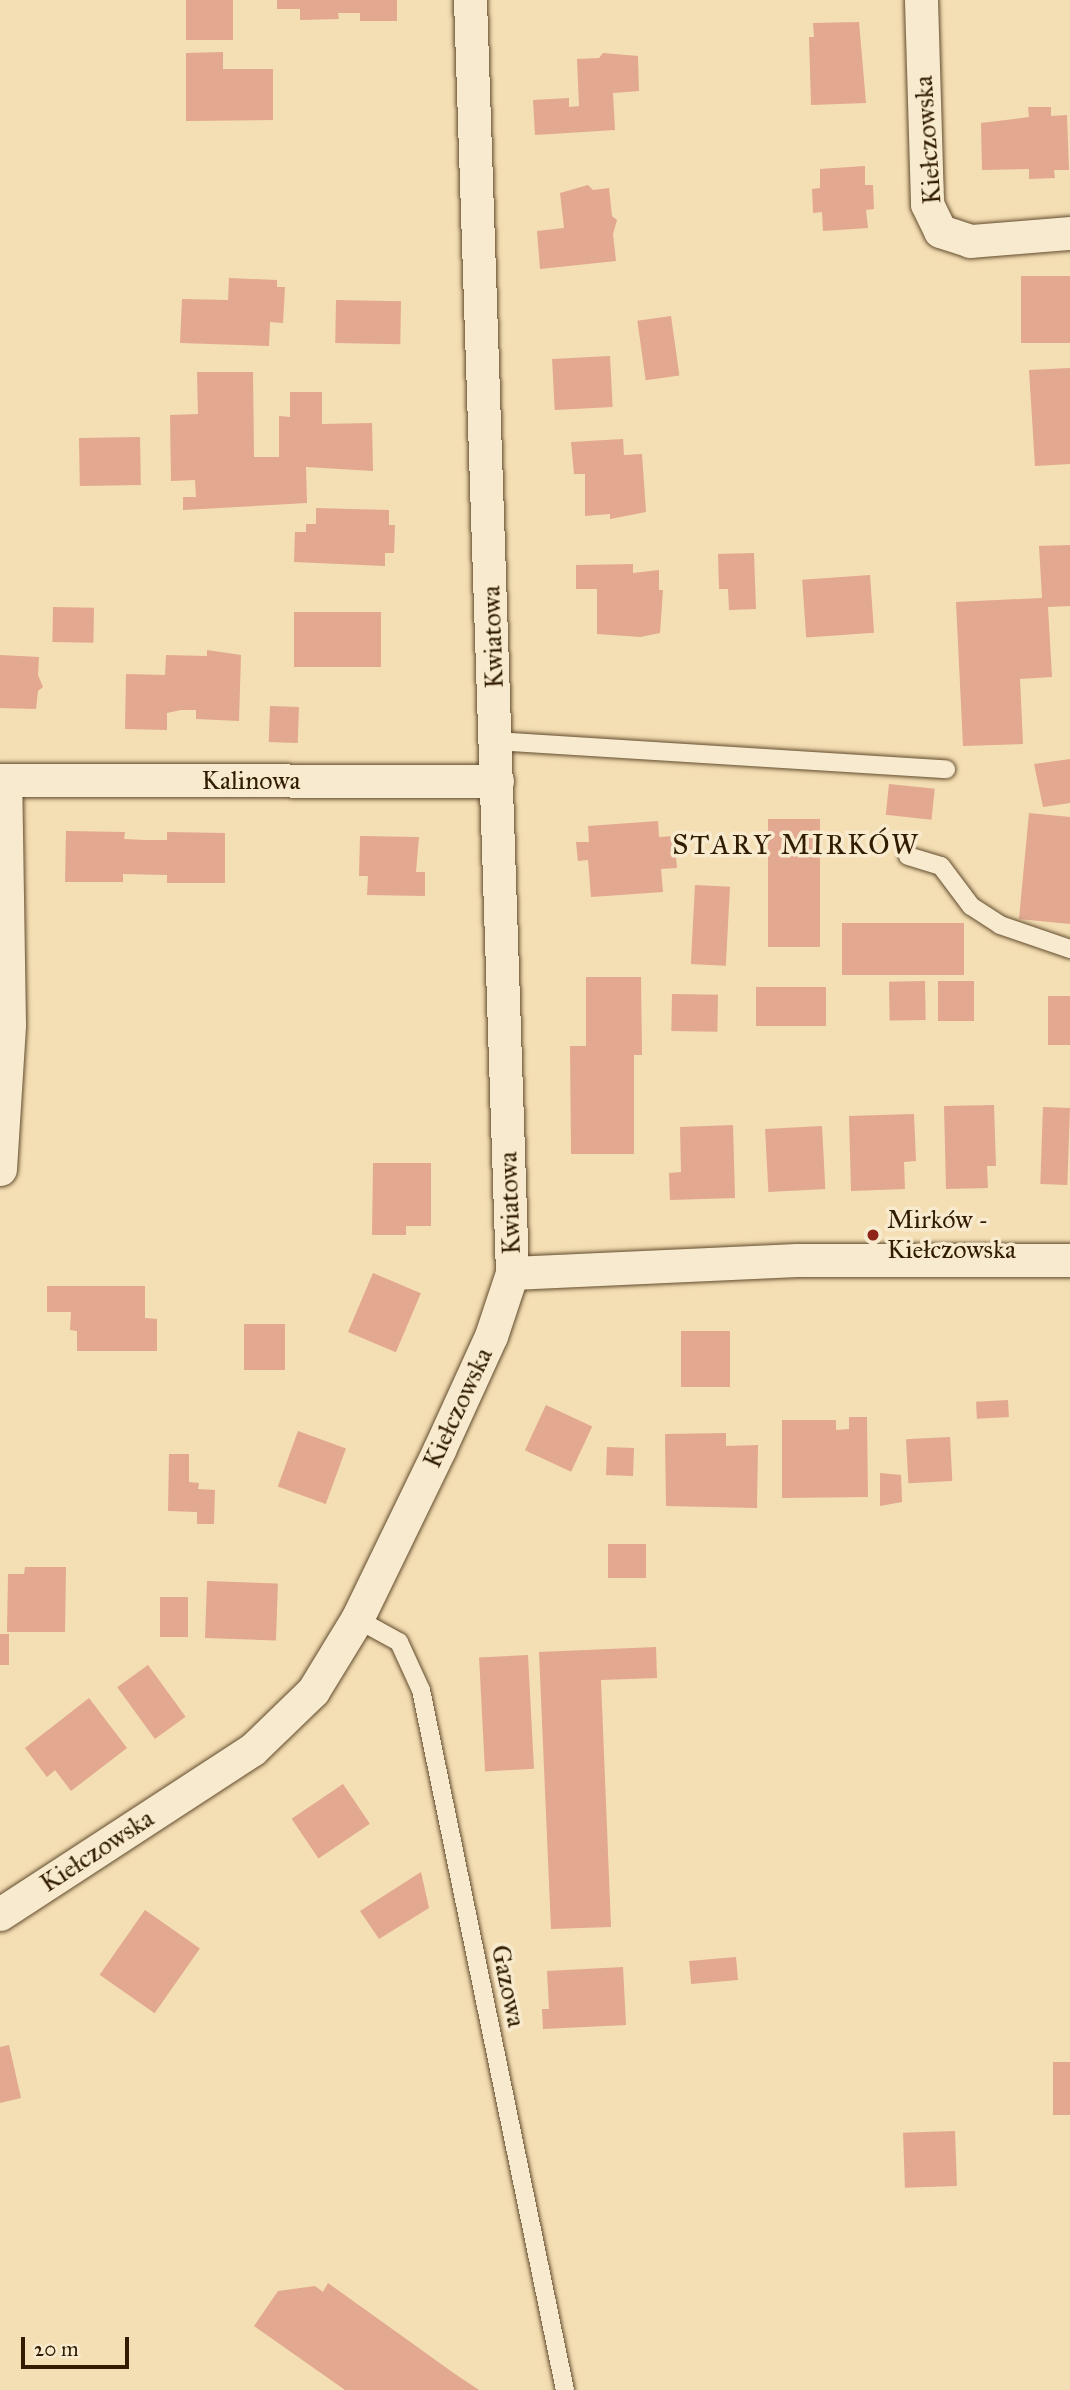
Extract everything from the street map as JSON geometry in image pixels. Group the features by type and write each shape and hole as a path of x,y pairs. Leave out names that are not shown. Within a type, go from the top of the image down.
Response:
{"street":[{"name":"Kwiatowa","path":"470,0 512,1273"},
{"name":"Kiełczowska","path":"921,0 928,204 940,231 970,241 1070,233"},
{"name":"Kalinowa","path":"0,1169 9,1024 2,780 497,781"},
{"path":"512,1273 797,1260 1070,1260"},
{"name":"Kiełczowska","path":"0,1914 252,1750 313,1691 357,1619 485,1349 512,1273"}],"lane":[{"path":"496,741 946,769"},
{"path":"908,856 941,866 971,906 1000,925 1070,949"},
{"name":"Gazowa","path":"357,1619 399,1642 421,1690 565,2390"}],"building":[{"path":"186,0 233,0 233,40 186,40"},
{"path":"277,0 397,0 397,21 360,21 360,13 338,13 339,19 300,20 300,9 277,9"},
{"path":"859,22 866,103 811,105 809,37 814,37 813,23"},
{"path":"223,52 223,69 273,69 273,120 186,121 186,53"},
{"path":"603,53 638,56 639,91 613,93 615,130 535,135 533,100 569,98 569,107 579,106 577,59 599,58"},
{"path":"1028,107 1051,107 1051,116 1067,115 1069,170 1054,170 1055,178 1029,179 1029,169 982,170 981,123 1029,117"},
{"path":"865,166 865,185 873,185 874,209 866,210 868,228 823,231 822,212 813,213 812,189 820,188 820,169"},
{"path":"588,185 593,190 609,188 612,216 617,220 613,234 616,261 540,269 537,231 564,228 560,193"},
{"path":"1021,276 1070,276 1070,343 1021,343"},
{"path":"229,278 277,280 277,287 285,287 283,323 270,322 269,346 180,343 182,299 228,300"},
{"path":"336,300 401,301 400,344 335,343"},
{"path":"671,316 679,375 646,380 637,321"},
{"path":"610,356 613,407 555,410 552,359"},
{"path":"1070,368 1070,464 1035,466 1029,370"},
{"path":"197,372 253,372 254,457 279,457 279,416 290,417 290,392 322,392 322,424 372,423 373,471 306,467 307,503 183,510 183,497 196,497 195,480 171,481 170,415 198,414"},
{"path":"140,437 141,485 80,486 79,438"},
{"path":"623,439 624,455 642,454 646,512 610,519 610,514 585,516 585,474 574,474 571,442"},
{"path":"316,508 389,510 389,525 395,525 394,553 385,553 385,566 294,562 295,532 306,532 306,524 316,524"},
{"path":"1070,545 1070,606 1048,607 1052,677 1020,679 1023,744 963,746 956,602 1042,598 1039,546"},
{"path":"754,553 756,609 729,610 728,589 719,589 718,554"},
{"path":"633,564 633,573 659,570 659,590 663,590 660,633 640,637 597,634 597,589 576,589 576,565"},
{"path":"870,575 874,633 806,638 802,580"},
{"path":"53,607 94,608 93,643 52,642"},
{"path":"294,612 381,612 381,667 294,667"},
{"path":"207,650 241,655 239,721 196,719 196,710 181,710 167,713 167,730 125,729 126,674 165,675 166,655 207,656"},
{"path":"0,655 39,657 38,675 43,687 38,691 36,709 0,708"},
{"path":"270,706 299,707 298,743 269,742"},
{"path":"1070,759 1070,803 1043,807 1034,764"},
{"path":"889,784 935,789 932,820 886,815"},
{"path":"1029,813 1070,817 1070,924 1019,919"},
{"path":"768,819 820,819 820,947 768,947"},
{"path":"658,821 659,837 674,836 677,868 661,869 663,892 591,897 588,860 578,861 576,842 589,842 588,826"},
{"path":"66,831 125,832 124,839 145,840 167,840 167,832 225,833 225,883 167,883 167,875 123,874 123,882 65,882"},
{"path":"360,836 419,837 416,872 425,872 425,896 367,895 368,876 359,876"},
{"path":"695,885 730,887 726,966 691,964"},
{"path":"842,923 964,923 964,975 842,975"},
{"path":"586,977 641,977 642,1055 634,1055 634,1154 571,1154 570,1046 586,1046"},
{"path":"925,981 926,1020 890,1021 889,982"},
{"path":"938,981 974,981 974,1021 938,1021"},
{"path":"756,987 826,987 826,1026 756,1026"},
{"path":"672,994 718,995 717,1032 671,1031"},
{"path":"1048,996 1070,996 1070,1045 1048,1045"},
{"path":"994,1105 996,1166 987,1166 988,1188 946,1189 944,1106"},
{"path":"1043,1107 1070,1108 1067,1185 1040,1184"},
{"path":"914,1114 916,1161 904,1162 905,1189 851,1191 849,1116"},
{"path":"733,1125 735,1198 670,1200 669,1173 681,1172 680,1127"},
{"path":"822,1126 825,1189 768,1192 765,1129"},
{"path":"373,1163 431,1163 431,1226 406,1226 406,1235 372,1235"},
{"path":"373,1273 421,1293 396,1352 348,1332"},
{"path":"47,1286 145,1286 145,1318 157,1319 157,1351 77,1351 77,1331 70,1330 71,1312 47,1312"},
{"path":"244,1324 285,1324 285,1370 244,1370"},
{"path":"681,1331 730,1331 730,1387 681,1387"},
{"path":"1008,1400 1009,1417 977,1419 976,1402"},
{"path":"546,1405 592,1427 571,1472 525,1450"},
{"path":"849,1417 867,1417 868,1497 782,1498 782,1420 836,1420 836,1430 849,1429"},
{"path":"298,1431 346,1448 326,1504 278,1486"},
{"path":"726,1433 726,1446 758,1445 757,1508 666,1506 665,1434"},
{"path":"950,1437 952,1481 908,1483 906,1439"},
{"path":"607,1447 634,1448 633,1476 606,1475"},
{"path":"169,1454 189,1454 189,1482 199,1483 198,1489 215,1490 214,1524 197,1524 197,1512 168,1511"},
{"path":"880,1473 901,1475 902,1502 880,1506"},
{"path":"608,1544 646,1544 646,1578 608,1578"},
{"path":"25,1567 66,1567 65,1632 7,1632 8,1574 24,1574"},
{"path":"207,1581 278,1583 276,1640 205,1638"},
{"path":"160,1597 188,1597 188,1637 160,1637"},
{"path":"0,1634 9,1634 9,1665 0,1665"},
{"path":"656,1647 657,1678 601,1680 611,1927 551,1929 539,1652"},
{"path":"528,1655 534,1769 485,1771 479,1658"},
{"path":"148,1665 186,1717 155,1739 117,1687"},
{"path":"89,1698 127,1748 71,1791 55,1770 47,1777 25,1748"},
{"path":"343,1784 370,1824 318,1858 292,1819"},
{"path":"421,1872 429,1908 379,1939 360,1911"},
{"path":"145,1910 200,1948 155,2013 100,1975"},
{"path":"736,1957 738,1980 691,1984 689,1961"},
{"path":"623,1967 626,2025 543,2029 542,2009 549,2009 547,1971"},
{"path":"9,2045 21,2098 0,2103 0,2047"},
{"path":"1053,2062 1070,2062 1070,2115 1053,2115"},
{"path":"955,2131 957,2186 905,2188 903,2133"},
{"path":"328,2283 479,2390 345,2390 254,2326 278,2291 315,2286 323,2292"}],"place":[{"name":"Mirków - Kiełczowska","path":"873,1235"}],"district":[{"name":"STARY MIRKÓW","path":"796,845"}]}
